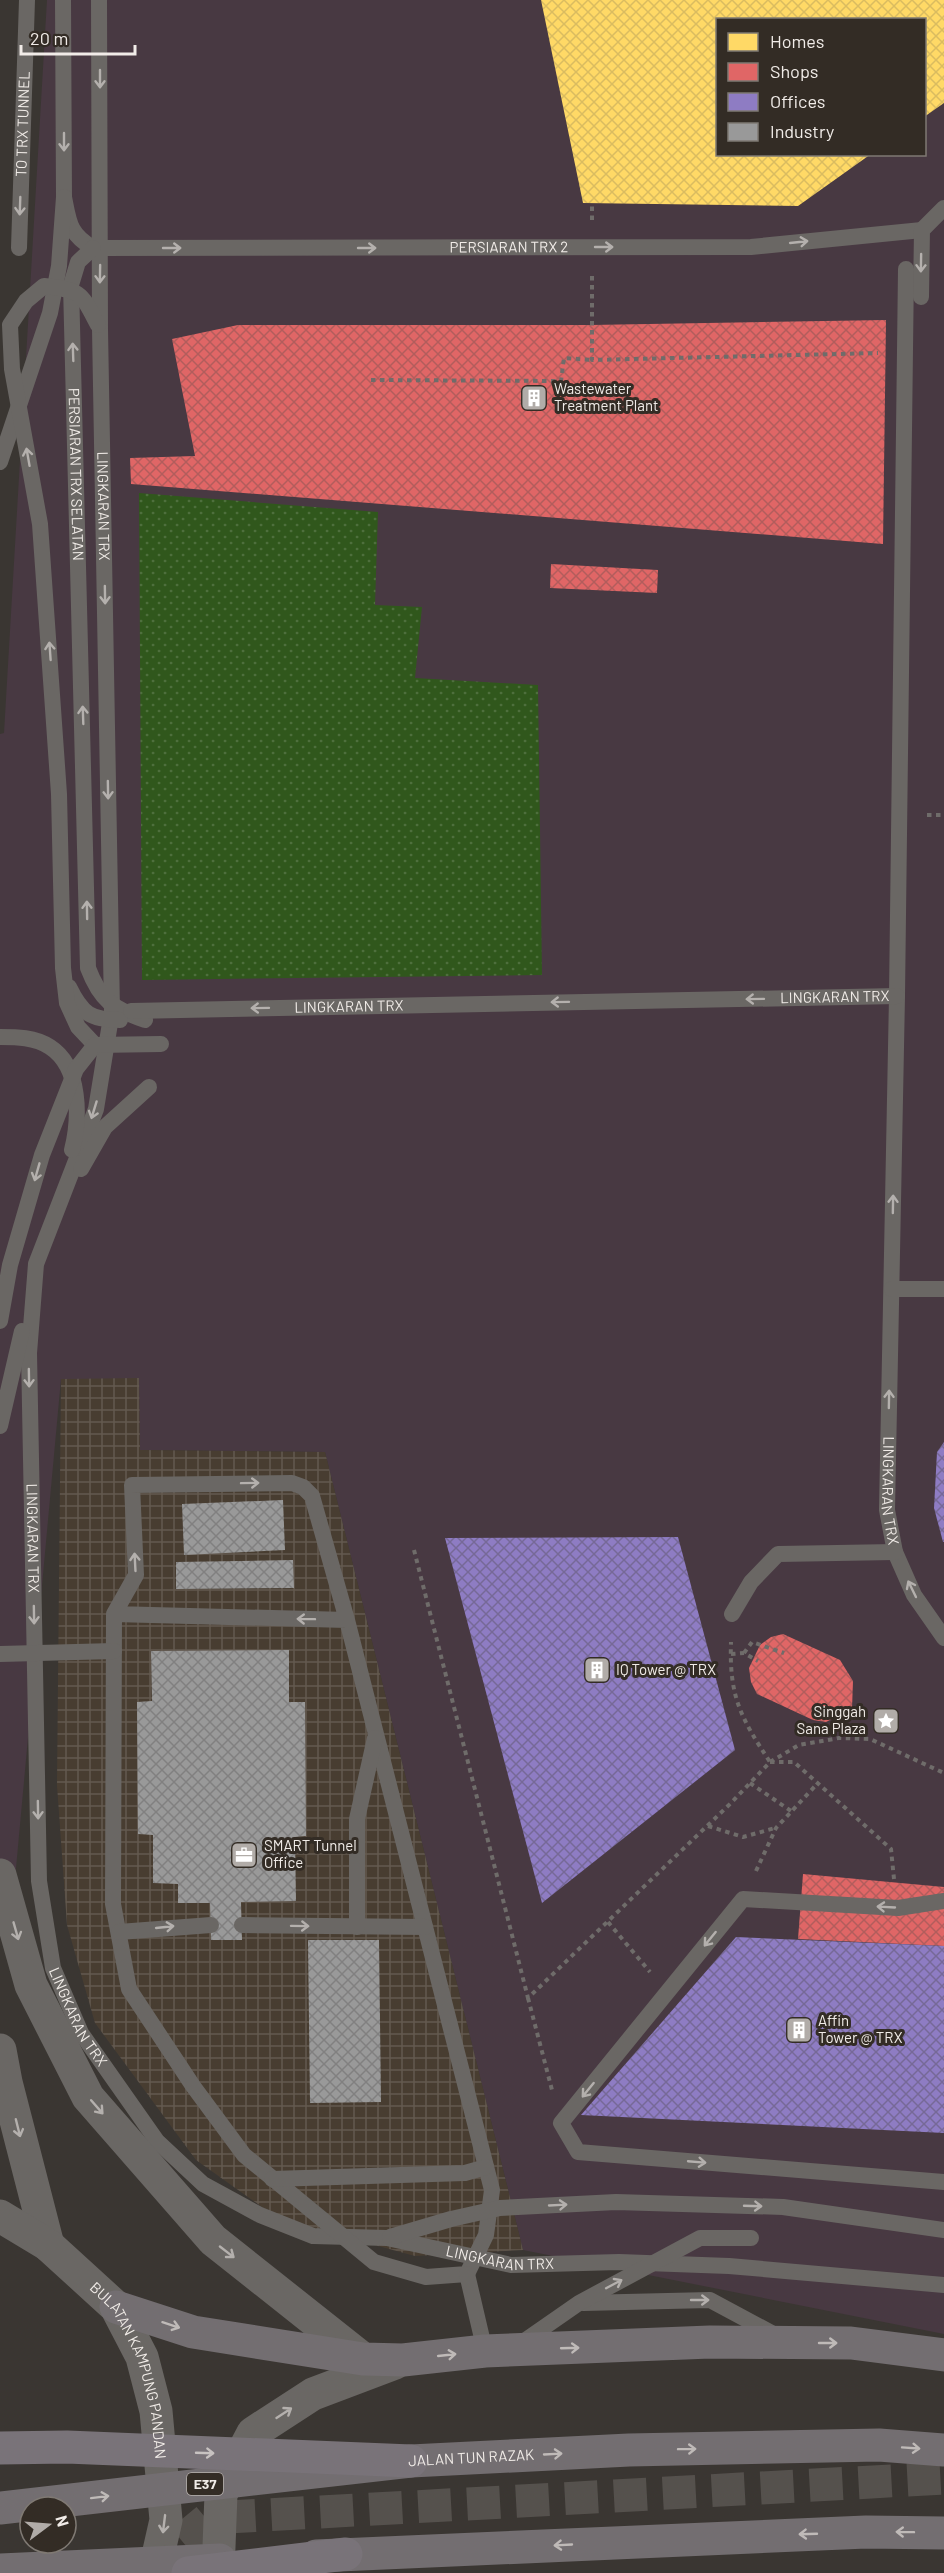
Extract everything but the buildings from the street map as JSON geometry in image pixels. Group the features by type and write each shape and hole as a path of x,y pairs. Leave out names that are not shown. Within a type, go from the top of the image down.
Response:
{"highway":[{"path":"0,2448 67,2448 411,2461"},
{"path":"188,2573 346,2554"}],"main road":[{"path":"0,1875 31,1985 88,2097 213,2240 363,2359"},
{"path":"0,2050 6,2082 48,2245"},
{"name":"BULATAN KAMPUNG PANDAN","path":"0,2216 48,2245 116,2307 142,2356 156,2411 166,2520 154,2573"},
{"path":"116,2307 193,2332 363,2359 403,2360 498,2350 710,2342 851,2343 944,2355"},
{"path":"218,2573 221,2494 253,2433 313,2394 403,2360"},
{"name":"JALAN TUN RAZAK","path":"0,2508 411,2461 629,2450 879,2445 944,2450"},
{"path":"0,2570 866,2532 944,2533"}],"lane":[{"name":"TO TRX TUNNEL","path":"19,248 27,0"},
{"path":"0,462 50,313 59,266 64,197 63,0"},
{"name":"LINGKARAN TRX","path":"99,0 100,329 112,1011 96,1109 36,1264 29,1353 39,1869 53,1968 81,2033 157,2141 203,2184 260,2215 313,2236 387,2238 511,2265 619,2262 729,2266 944,2285"},
{"path":"64,197 70,226 78,239 93,248"},
{"path":"921,297 922,230 944,208"},
{"name":"PERSIARAN TRX 2","path":"93,248 751,247 922,230"},
{"name":"PERSIARAN TRX SELATAN","path":"63,968 75,1000 86,1012 99,1020 145,1020 125,1013 107,1002 95,986 88,968 71,285 78,262 93,248"},
{"path":"897,996 906,269"},
{"path":"100,329 82,296 69,289 44,286 26,300 10,325 12,369 40,524 59,794 63,968 67,1003 78,1027 95,1045 160,1044"},
{"name":"LINGKARAN TRX","path":"112,1011 897,996 887,1510 895,1552 914,1595 944,1638"},
{"name":"LINGKARAN TRX","path":"103,1070 117,1050 136,1032 187,1010"},
{"path":"0,1037 22,1037 50,1047 70,1070 78,1105 73,1147 36,1264"},
{"path":"0,1321 10,1265 42,1155 76,1069 95,1045"},
{"path":"0,1426 26,1314 69,1190 105,1127 148,1087"},
{"path":"892,1289 944,1289"},
{"path":"467,2274 426,2277 374,2262 244,2155 193,2086 129,1989 113,1904 114,1614 136,1575 132,1485 292,1483 303,1487 312,1496 348,1620 492,2190 486,2235 467,2274 498,2350 579,2303 700,2238 751,2238"},
{"path":"732,1614 751,1582 778,1554 895,1552"},
{"path":"114,1614 348,1620"},
{"path":"0,1654 114,1652"},
{"path":"357,1927 357,1819 376,1734"},
{"path":"944,1901 898,1908 743,1899 561,2124 578,2152 944,2182"},
{"path":"119,1932 211,1925"},
{"path":"242,1926 425,1927"},
{"path":"272,2178 465,2173 486,2168"},
{"path":"387,2238 451,2219 500,2208 615,2202 783,2207 944,2230"},
{"path":"579,2303 710,2300 790,2343"}],"path":[{"path":"591,326 592,360"},
{"path":"371,380 561,381 564,358 592,360 905,352"},
{"path":"414,1550 561,2124"},
{"path":"732,1614 730,1672 742,1719 770,1762"},
{"path":"744,1653 752,1642 784,1653"},
{"path":"731,1654 744,1653 758,1660"},
{"path":"528,1998 708,1826 770,1762 799,1745 839,1738 870,1739 944,1773"},
{"path":"770,1762 794,1762 891,1849 898,1908"},
{"path":"750,1783 791,1811"},
{"path":"743,1899 776,1828 817,1784"},
{"path":"708,1826 743,1837 776,1828"},
{"path":"608,1922 646,1967"}],"shaded area":[{"path":"47,0 944,0 944,2334 523,2250 325,1452 140,1450 61,1379 14,1890 0,1890 0,734 4,733"},
{"name":"SMART Tunnel Office","path":"139,1378 140,1450 325,1452 523,2250 415,2256 279,2219 196,2160 95,2023 67,1925 57,1785 61,1379"}],"green space":[{"path":"139,493 378,512 375,605 422,607 415,678 538,685 542,975 142,980"}],"tunnel":[{"path":"144,2572 209,2518 944,2478"}],"place":[{"name":"Wastewater Treatment Plant","path":"534,398"},
{"name":"IQ Tower @ TRX","path":"597,1670"},
{"name":"Singgah Sana Plaza","path":"886,1721"},
{"name":"SMART Tunnel Office","path":"244,1855"},
{"name":"Affin Tower @ TRX","path":"799,2030"}]}
